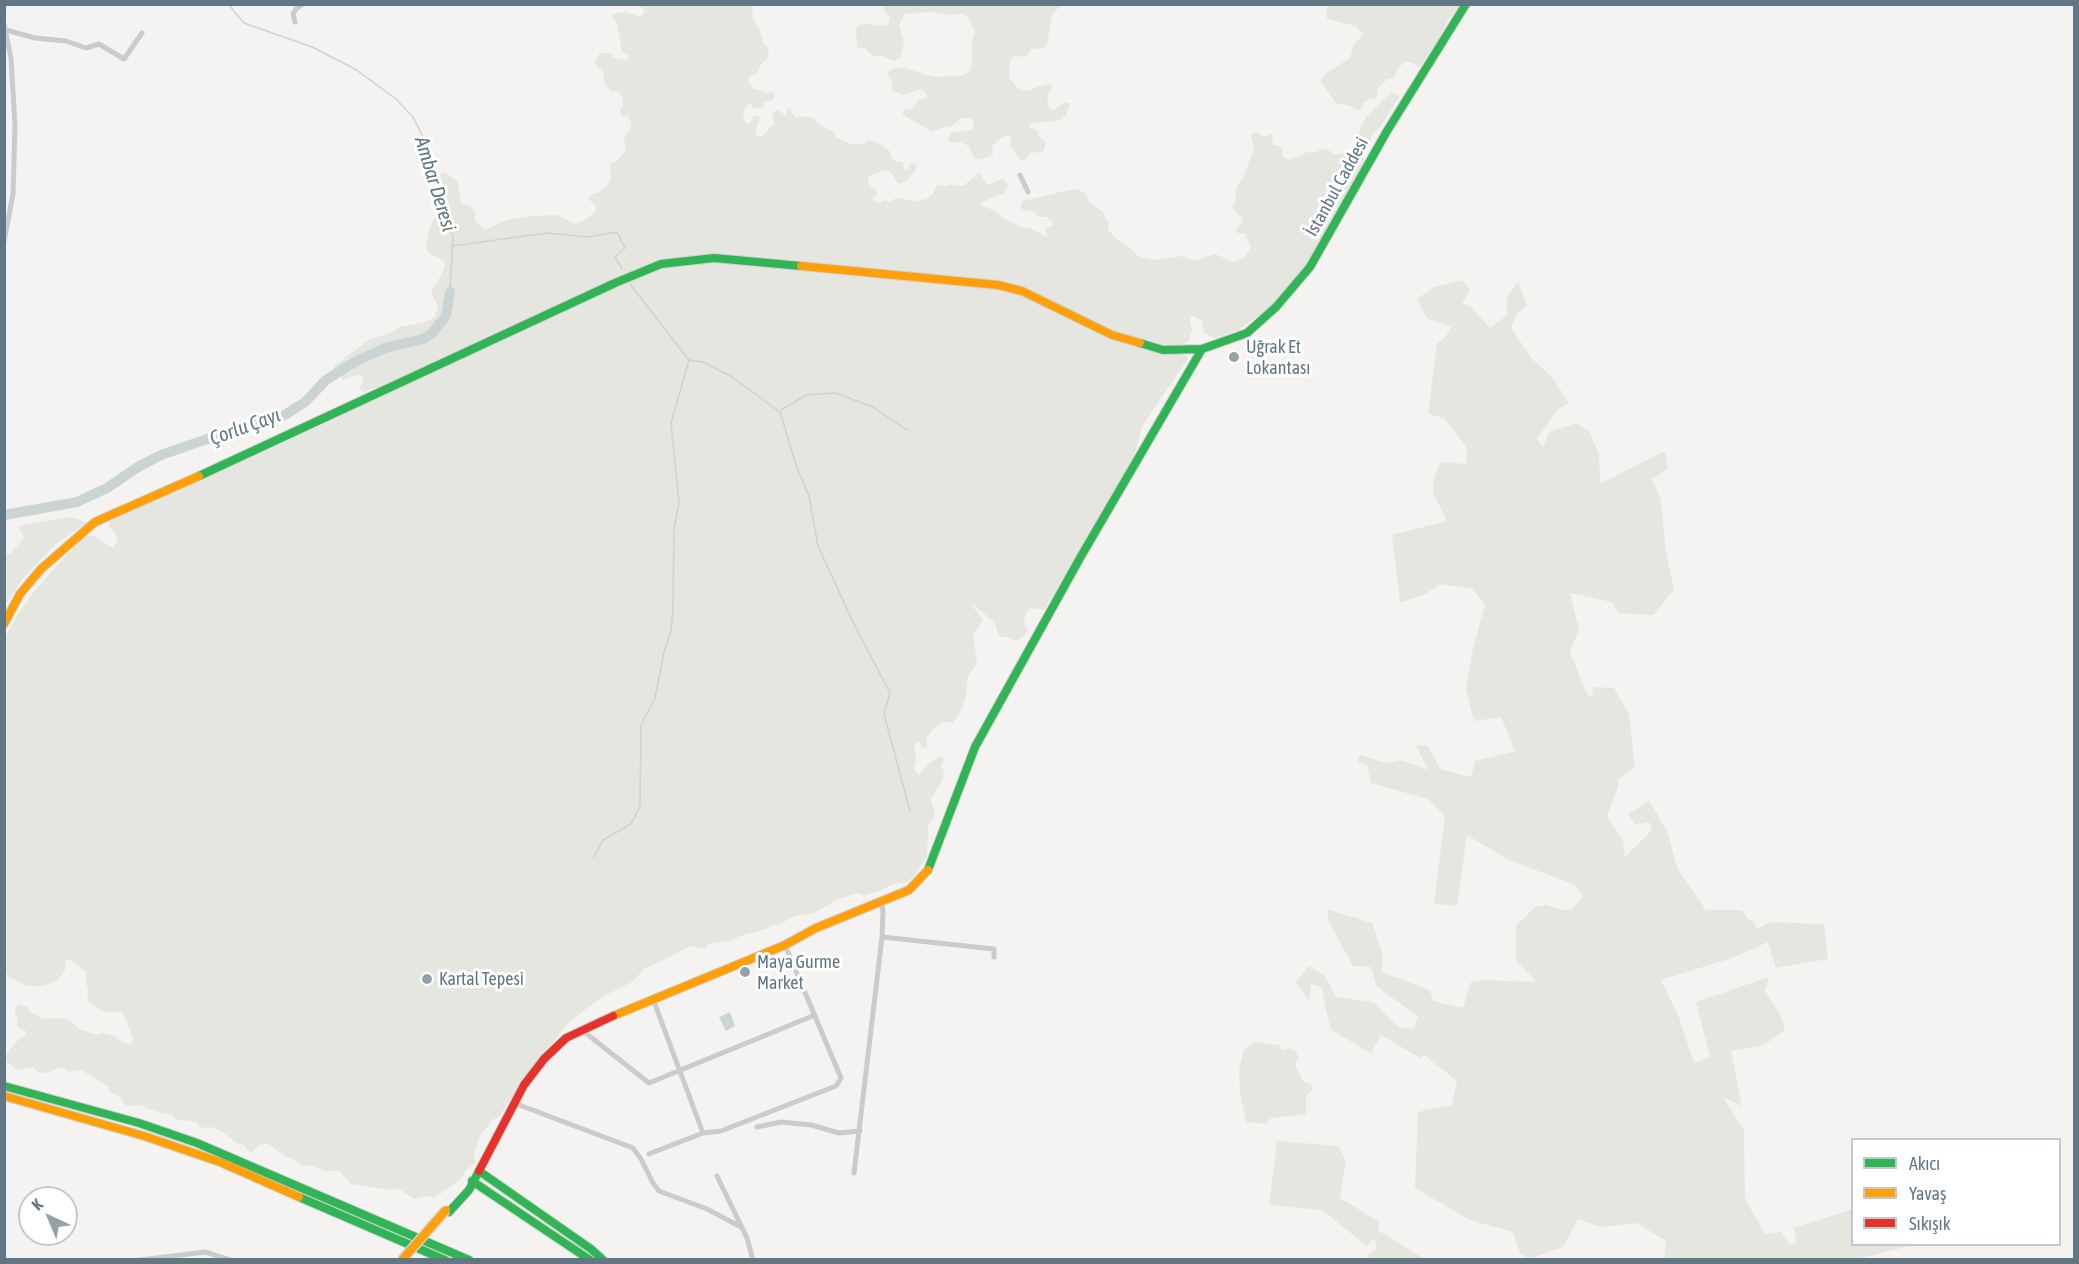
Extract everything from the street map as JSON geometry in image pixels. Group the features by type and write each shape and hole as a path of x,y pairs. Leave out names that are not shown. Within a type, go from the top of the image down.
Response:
{"main road":[{"name":"İstanbul Caddesi","path":"4,624 20,594 41,568 95,522 291,435 615,283 662,264 714,258 972,281 1022,291 1112,335 1163,350 1202,349 1247,333 1276,307 1310,267 1387,130 1466,4"},
{"path":"407,1260 472,1181 524,1085 544,1059 566,1038 653,999 785,945 816,928 909,890 927,873 975,747 1080,558 1202,349"},
{"path":"4,1086 139,1123 197,1143 469,1260"},
{"path":"4,1096 59,1110 220,1162 445,1260"},
{"path":"479,1171 591,1249 603,1260"},
{"path":"472,1181 590,1260"},
{"path":"402,1260 447,1211"}],"street":[{"path":"295,22 293,14 303,4"},
{"path":"5,27 35,38 66,41 86,48 99,44 124,59 142,33"},
{"path":"4,242 13,194 15,126 11,58 5,27"},
{"path":"1020,175 1028,192"},
{"path":"4,195 13,194"},
{"path":"854,1173 882,937 881,901"},
{"path":"882,937 994,949 994,957"},
{"path":"649,1154 703,1133 721,1131 836,1086 841,1078 785,945"},
{"path":"653,999 703,1133"},
{"path":"583,1031 649,1083 815,1015"},
{"path":"514,1103 633,1148 659,1191 706,1209 741,1227"},
{"path":"757,1127 781,1122 811,1125 839,1133 860,1131"},
{"path":"717,1176 747,1238 753,1260"},
{"path":"201,1252 204,1260"},
{"path":"140,1260 201,1252 230,1260"}],"shaded area":[{"path":"630,5 750,5 753,11 752,17 764,44 769,48 767,59 749,78 748,83 755,89 766,93 772,92 775,96 772,100 763,102 765,104 761,108 753,108 751,104 747,105 743,114 744,120 749,125 754,116 760,117 755,134 760,138 774,124 772,112 778,110 786,116 788,107 796,118 800,116 814,118 818,124 832,131 837,138 851,144 874,141 889,150 894,161 902,162 905,170 912,163 916,165 916,169 907,181 900,184 897,183 893,174 886,170 868,176 869,186 876,190 877,194 871,200 879,203 885,200 890,202 896,198 915,201 927,199 939,185 964,185 979,173 988,185 1002,179 1007,182 1008,187 1003,194 984,201 981,205 997,212 1002,218 1047,237 1046,228 1052,226 1053,222 1047,217 1040,217 1034,212 1023,210 1022,201 1074,189 1084,192 1090,203 1104,213 1106,220 1109,221 1108,230 1138,256 1151,260 1183,256 1195,261 1215,254 1234,262 1245,257 1251,247 1245,233 1237,233 1236,229 1243,222 1232,208 1236,188 1243,178 1254,148 1251,135 1256,132 1263,137 1272,134 1273,145 1281,147 1283,156 1290,160 1307,152 1314,153 1327,149 1335,155 1356,151 1362,155 1366,163 1305,267 1276,303 1238,330 1214,338 1204,333 1202,321 1192,315 1190,319 1192,329 1188,342 1172,347 1175,352 1187,356 1188,359 1142,426 1136,450 1123,477 1044,610 1030,608 1027,611 1024,621 1028,631 1026,634 1018,640 1001,637 995,623 974,605 973,607 983,619 973,636 977,663 968,676 965,700 960,712 953,723 943,721 932,730 926,737 928,746 923,749 919,742 915,744 914,768 917,774 941,756 944,759 941,766 944,772 943,779 931,799 935,815 928,826 927,857 907,882 896,883 864,895 856,893 838,899 814,913 796,916 777,925 731,940 709,944 705,949 690,946 645,968 632,982 604,996 571,1020 527,1075 500,1115 481,1133 474,1153 475,1164 467,1169 460,1180 434,1198 426,1196 415,1199 399,1189 389,1190 351,1184 339,1171 325,1171 311,1165 302,1166 267,1143 259,1145 251,1154 244,1145 237,1143 221,1131 210,1127 202,1128 196,1122 175,1119 171,1114 164,1114 141,1105 127,1106 121,1097 109,1092 109,1088 103,1083 81,1070 69,1072 64,1068 58,1068 40,1073 33,1067 17,1070 5,1061 5,1056 16,1042 26,1035 25,1030 17,1027 15,1006 20,1004 43,1019 62,1018 72,1022 79,1029 96,1035 103,1033 115,1036 123,1043 132,1044 133,1038 122,1011 113,1013 102,1011 88,1002 86,972 70,960 66,960 65,970 58,980 44,986 27,986 5,972 4,639 18,614 36,589 82,538 94,536 113,548 118,539 113,530 109,528 111,521 149,500 176,492 232,463 246,460 343,415 378,390 374,388 363,393 359,387 363,382 361,375 343,380 334,366 370,339 389,334 399,327 427,322 435,316 438,307 432,290 445,264 443,260 429,253 426,247 429,230 440,206 442,190 438,180 441,174 445,172 458,182 461,204 470,205 475,213 475,221 485,230 507,220 531,216 557,215 575,224 587,219 595,212 596,205 588,199 592,194 608,185 611,178 610,164 617,161 626,150 624,138 632,125 628,116 622,116 620,111 623,99 619,91 611,91 605,85 603,72 594,62 600,53 610,53 614,58 629,61 627,54 622,52 617,23 612,16 626,12 640,17 645,11 640,6"},
{"path":"884,5 1061,5 1052,15 1047,45 1043,48 1031,49 1026,57 1011,58 1009,66 1009,78 1018,88 1028,91 1045,84 1053,85 1047,96 1049,108 1054,110 1066,102 1070,104 1066,115 1060,120 1029,124 1046,142 1043,153 1031,152 1026,159 1021,161 1010,146 1011,136 1006,135 992,146 993,155 979,160 974,158 969,146 949,141 950,133 973,130 973,118 962,118 950,127 932,132 902,113 904,109 910,109 919,100 928,97 921,89 902,95 892,90 892,82 887,74 892,69 902,67 933,77 962,76 970,71 972,41 975,32 968,17 962,14 948,15 933,12 904,14 899,25 904,43 900,57 894,61 883,56 873,56 866,49 857,47 856,30 858,26 865,24 887,26 890,18 884,10"},
{"path":"1328,5 1462,5 1448,20 1438,40 1419,67 1411,62 1405,62 1399,67 1393,79 1388,79 1378,87 1376,98 1369,99 1363,103 1362,109 1357,110 1336,103 1321,82 1325,74 1350,58 1354,44 1362,34 1356,26 1327,19"},
{"path":"1392,92 1400,96 1371,137 1367,147 1357,136 1361,127 1367,116"},
{"path":"1463,280 1470,291 1462,303 1472,308 1490,328 1507,315 1507,297 1518,281 1527,305 1517,314 1511,328 1533,360 1552,377 1569,403 1557,410 1537,439 1543,447 1549,432 1577,423 1590,433 1599,454 1600,484 1665,451 1668,469 1652,479 1661,499 1666,552 1674,590 1653,615 1618,613 1612,602 1570,593 1579,629 1570,652 1587,695 1593,696 1592,687 1614,688 1629,714 1635,767 1618,779 1618,786 1607,817 1623,841 1625,857 1652,830 1649,822 1636,825 1628,815 1649,800 1668,833 1677,868 1706,910 1742,910 1749,920 1754,921 1757,929 1770,922 1824,924 1828,959 1776,968 1768,942 1735,957 1661,980 1679,1017 1694,1063 1710,1057 1696,1002 1769,977 1765,991 1781,1016 1785,1030 1764,1045 1731,1051 1742,1106 1723,1097 1744,1130 1745,1199 1765,1234 1781,1232 1790,1245 1796,1243 1794,1228 1851,1209 1851,1246 1909,1246 1858,1259 1664,1259 1666,1241 1637,1223 1602,1227 1578,1219 1563,1247 1529,1259 1520,1253 1513,1232 1470,1220 1415,1188 1418,1112 1452,1105 1457,1081 1424,1055 1420,1058 1381,1035 1371,1053 1331,1030 1321,987 1311,984 1309,1001 1296,982 1309,966 1325,976 1336,997 1373,1002 1399,1027 1414,1029 1418,1016 1377,987 1371,967 1353,966 1329,922 1327,909 1372,923 1382,952 1382,972 1430,990 1433,1001 1463,1008 1471,982 1485,980 1537,982 1516,961 1516,926 1535,907 1546,905 1561,910 1571,910 1583,896 1575,885 1509,860 1467,835 1457,906 1434,904 1445,816 1428,799 1371,783 1367,765 1358,762 1359,755 1386,763 1401,760 1428,770 1416,745 1428,746 1440,769 1471,777 1475,761 1515,751 1501,717 1474,721 1466,689 1473,649 1485,604 1472,589 1440,584 1424,595 1400,603 1392,535 1447,521 1433,493 1433,481 1440,462 1466,464 1467,448 1444,418 1428,414 1437,343 1445,338 1451,327 1427,318 1417,299 1434,287"},
{"path":"71,517 87,523 57,543 24,577 5,605 5,555 11,553 24,538 18,526"},
{"path":"730,1012 735,1026 726,1031 719,1017"},
{"path":"1255,1042 1279,1045 1282,1050 1289,1048 1296,1052 1299,1059 1296,1061 1296,1067 1303,1081 1312,1085 1312,1090 1306,1096 1306,1114 1271,1118 1267,1124 1246,1122 1240,1092 1239,1069 1244,1049"},
{"path":"1277,1141 1338,1146 1346,1161 1340,1198 1379,1222 1379,1231 1425,1259 1370,1259 1367,1255 1377,1249 1374,1238 1367,1246 1322,1210 1269,1205"}],"waterway":[{"name":"Ambar Deresi","path":"228,4 244,23 312,47 355,69 396,99 413,117 427,145 453,237 450,292"},
{"path":"452,246 547,233 587,237 617,232 625,248 615,257 622,269"},
{"path":"594,857 603,840 631,824 640,806 641,725 655,698 664,652 671,631 674,529 679,503 671,423 689,360 630,284"},
{"name":"Çorlu Çayı","path":"4,515 77,502 107,488 161,455 280,418 305,402 326,380 356,361 388,347 423,339 432,333 446,316 450,292"},
{"path":"689,360 703,362 732,377 780,412 797,468 809,496 818,546 852,620 890,693 884,714 910,811"},
{"path":"781,410 806,395 835,393 873,407 907,430"}],"traffic: fast":[{"path":"1140,343 1163,350 1202,349 1247,333 1276,307 1310,267 1387,131 1466,4"},
{"path":"199,476 615,283 661,264 714,258 801,266"},
{"path":"928,870 975,747 1080,558 1202,349"},
{"path":"4,1086 139,1123 197,1143 469,1260"},
{"path":"449,1212 469,1190 479,1171"},
{"path":"479,1171 591,1249 603,1260"},
{"path":"472,1181 590,1260"},
{"path":"299,1197 445,1260"}],"traffic: slow":[{"path":"801,266 998,285 1022,291 1112,335 1140,343"},
{"path":"4,624 20,594 41,569 95,522 199,476"},
{"path":"613,1016 785,945 816,928 909,890 928,870"},
{"path":"4,1096 144,1136 220,1162 299,1197"},
{"path":"402,1260 446,1210"}],"traffic: jam":[{"path":"479,1171 524,1085 544,1059 566,1038 613,1016"}],"place":[{"name":"Uğrak Et Lokantası","path":"1234,357"},
{"name":"Maya Gurme Market","path":"745,972"},
{"name":"Kartal Tepesi","path":"427,979"}]}
